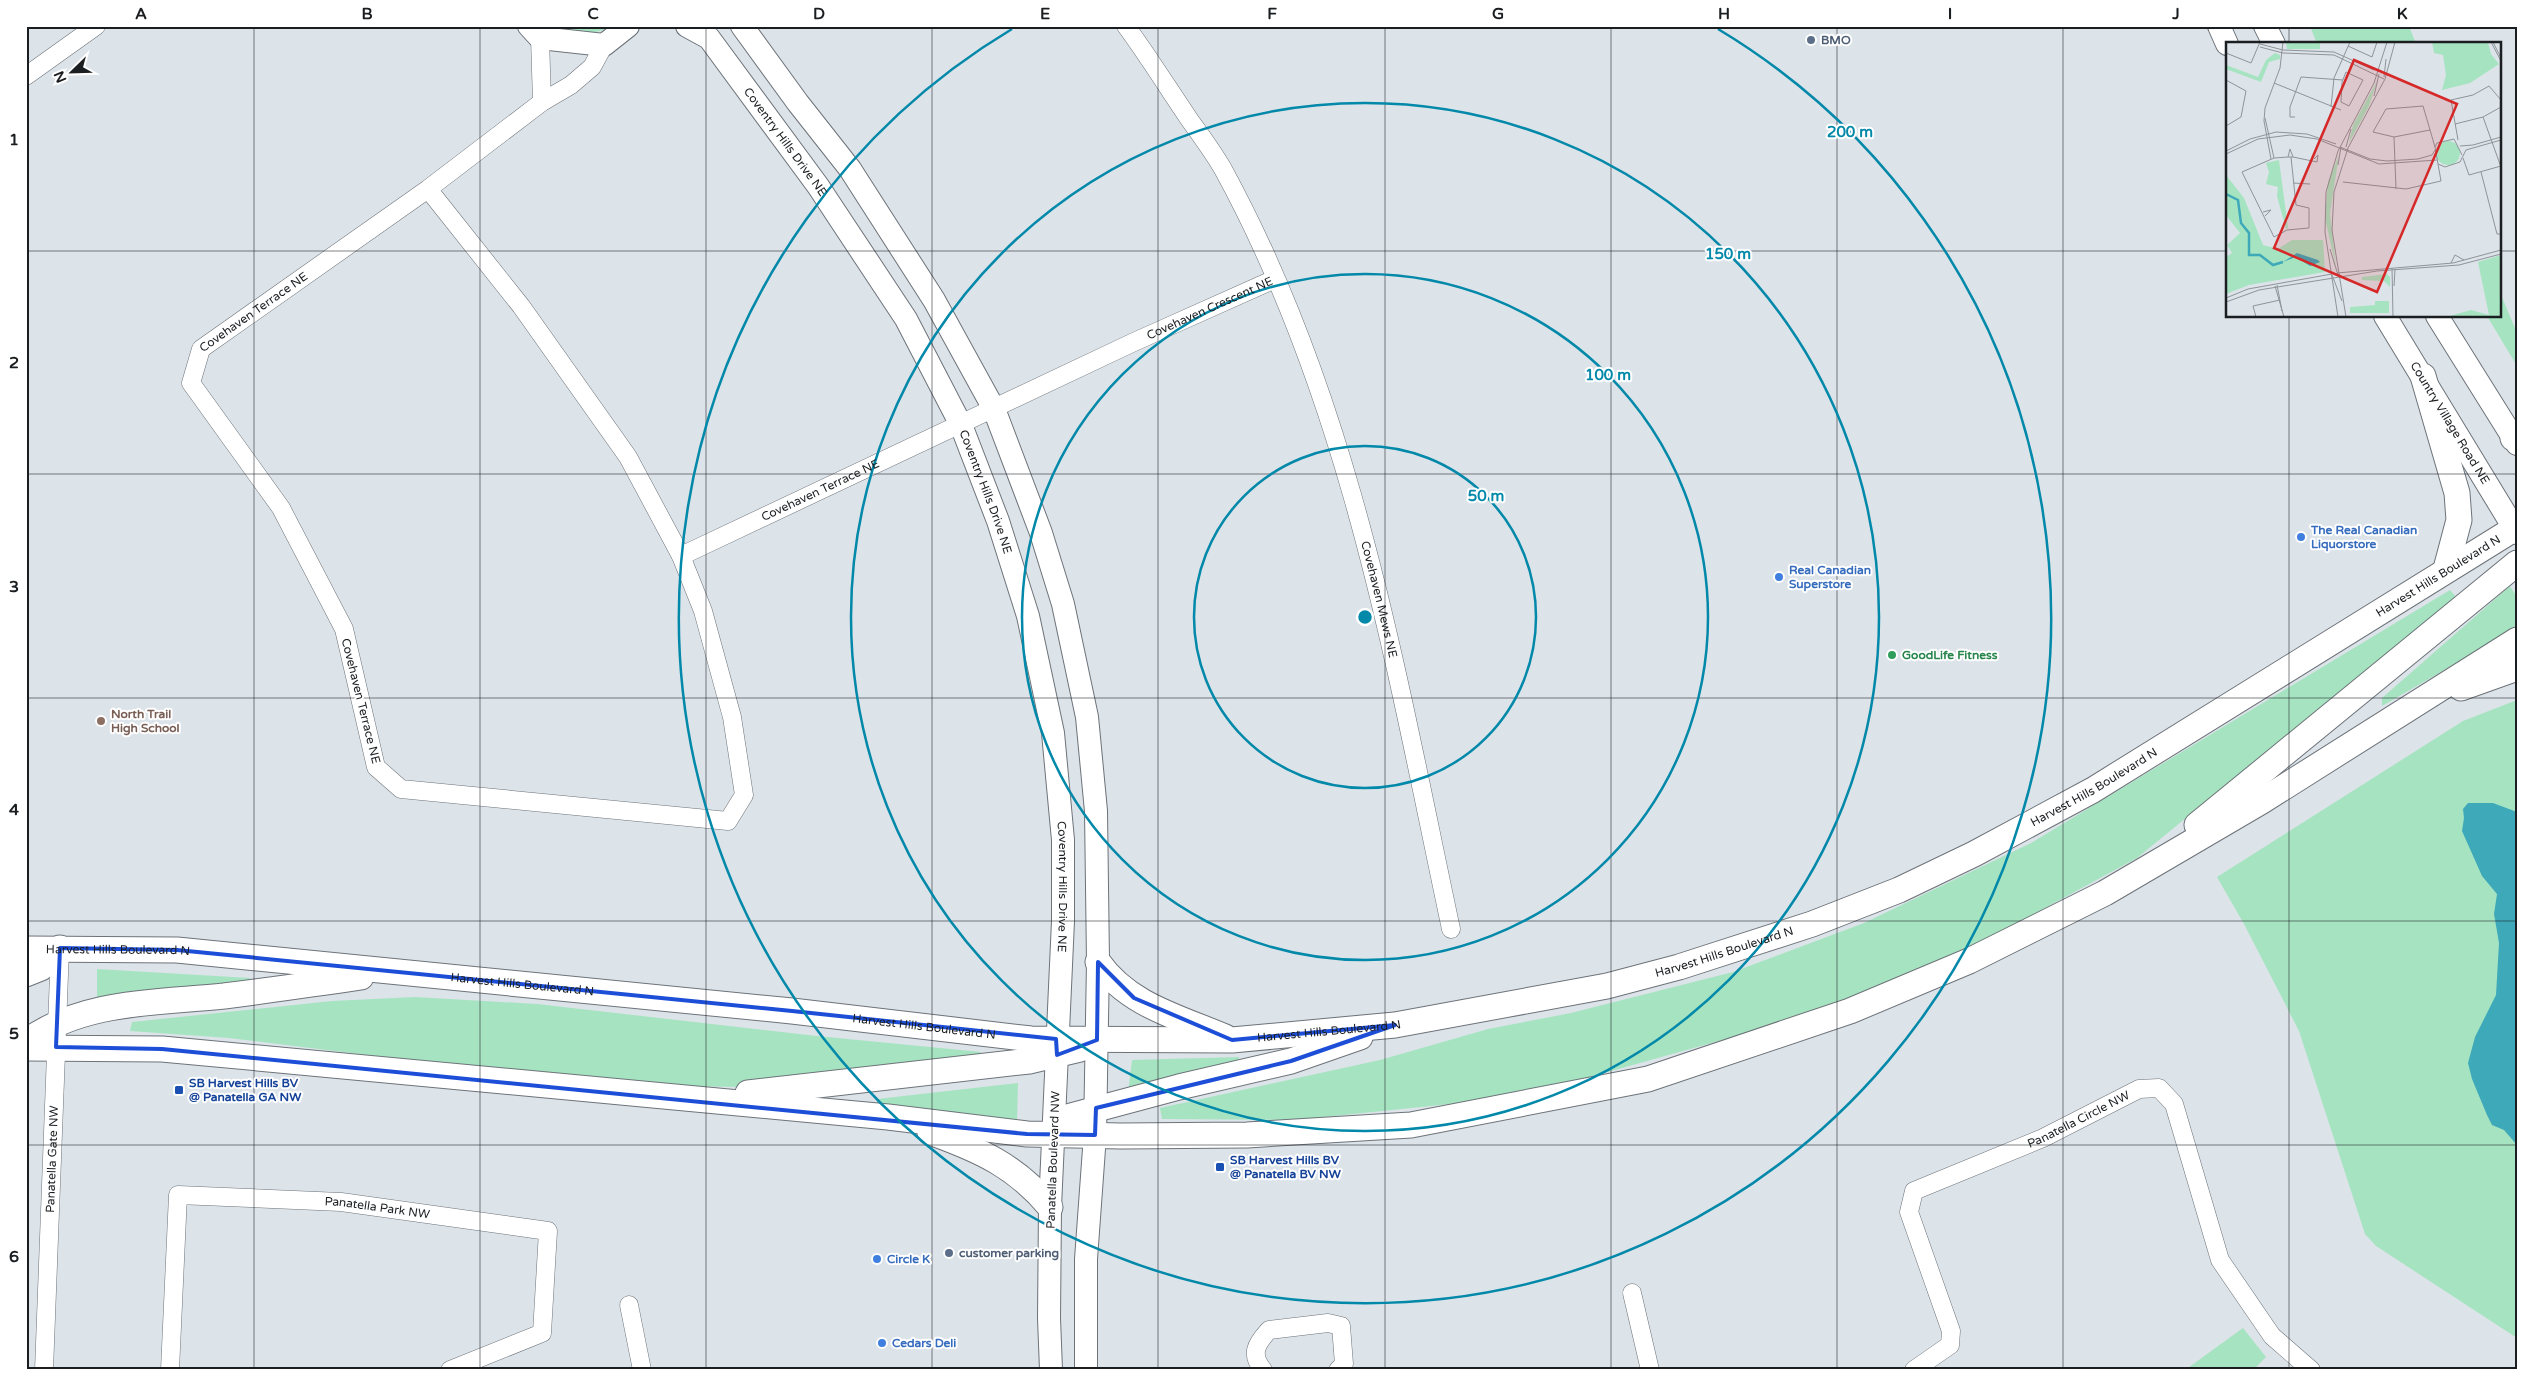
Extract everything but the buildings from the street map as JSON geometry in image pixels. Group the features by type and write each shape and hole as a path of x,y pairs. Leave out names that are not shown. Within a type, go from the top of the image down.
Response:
{"main road":[{"path":"2423,376 2457,493 2459,520 2446,569"},
{"name":"Harvest Hills Boulevard N","path":"1097,1040 1232,1040 1395,1025 1616,984 1803,927 1899,890 1974,854 2093,790 2446,569 2516,530"},
{"path":"2139,873 2517,562"},
{"path":"26,1042 41,1031 57,1036 162,1049 529,1085 888,1117 1027,1134 1247,1134 1411,1125 1648,1079 1850,1011 1970,961 2105,893 2262,801 2517,640"},
{"path":"2412,706 2517,668"},
{"path":"26,974 41,968 60,948"},
{"name":"Harvest Hills Boulevard N","path":"26,949 177,950 792,1011 1031,1039 1056,1047"},
{"path":"1098,962 1108,976 1134,998 1232,1040"},
{"path":"26,1048 57,1036 100,1009 295,987 398,972"},
{"path":"1055,1134 1067,1117 1096,1108 1291,1061 1395,1025"},
{"path":"684,1098 780,1090 1029,1061 1056,1047 1079,1050 1097,1040"},
{"path":"888,1117 975,1148 1032,1185 1050,1207"}],"street":[{"path":"26,76 96,26"},
{"path":"604,45 535,32 550,98 592,67 604,45 628,26"},
{"name":"Coventry Hills Drive NE","path":"687,26 709,38 818,186 906,319 961,425 998,521 1028,616 1053,734 1063,840 1062,921 1056,1047"},
{"path":"742,26 798,103 850,169 934,300 994,409 1041,533 1063,604 1087,717 1096,811 1098,962 1096,1108 1086,1259 1086,1370"},
{"name":"Covehaven Crescent NE","path":"961,425 1134,342 1275,279 1223,170 1126,26"},
{"path":"2219,26 2226,42"},
{"path":"2266,26 2273,42"},
{"path":"2281,26 2285,42"},
{"name":"Covehaven Terrace NE","path":"428,189 521,306 628,457 681,556 703,611 732,717 744,795 728,821 400,789 376,767 344,629 281,508 191,384 201,349 428,189 550,98"},
{"name":"Covehaven Mews NE","path":"1275,279 1300,335 1334,432 1380,595 1451,929"},
{"name":"Country Village Road NE","path":"2386,318 2516,530"},
{"path":"2438,318 2516,440"},
{"name":"Covehaven Terrace NE","path":"681,556 961,425"},
{"name":"Panatella Gate NW","path":"44,1370 60,948"},
{"name":"Panatella Boulevard NW","path":"1051,1370 1049,1318 1050,1207 1055,1134 1056,1047"},
{"name":"Panatella Circle NW","path":"1914,1370 1950,1345 1951,1331 1909,1212 1914,1191 2043,1138 2140,1089 2160,1088 2174,1104 2220,1260 2272,1336 2310,1370"},
{"name":"Panatella Park NW","path":"170,1370 178,1195 341,1202 548,1231 542,1333 450,1370"},
{"path":"1632,1292 1650,1370"},
{"path":"629,1306 642,1370"},
{"path":"1264,1370 1255,1356 1255,1348 1269,1330 1328,1323 1341,1326 1344,1364 1338,1370"}],"highlighted area":[{"path":"60,948 177,950 1056,1039 1057,1055 1097,1040 1098,962 1134,998 1232,1040 1395,1025 1291,1061 1096,1108 1095,1135 1027,1134 162,1049 56,1047"}],"green space":[{"path":"546,26 615,26 590,33 572,34"},
{"path":"2310,26 2409,26 2415,42 2316,42"},
{"path":"2500,292 2517,333 2517,366 2488,318 2500,318"},
{"path":"2510,586 2517,597 2517,628 2382,706 2382,698"},
{"path":"2450,590 2456,597 2137,858 1953,958 1798,1019 1518,1097 1295,1120 1162,1119 1160,1108 1380,1060 1488,1029 1571,1013 1733,972 1864,923 2031,843"},
{"path":"2517,700 2517,1338 2376,1246 2365,1234 2299,1031 2244,924 2217,877 2463,721"},
{"path":"97,969 250,978 250,986 97,1000"},
{"path":"415,997 537,1004 817,1036 981,1052 979,1062 742,1087 682,1086 367,1055 229,1038 130,1031 132,1022 332,1001"},
{"path":"1239,1057 1237,1068 1128,1093 1132,1060"},
{"path":"1018,1083 1017,1121 876,1108 877,1099"},
{"path":"2243,1328 2266,1357 2253,1370 2185,1370"}],"water":[{"path":"2468,803 2493,803 2517,812 2517,1145 2504,1130 2492,1125 2472,1079 2468,1063 2475,1037 2496,995 2499,943 2494,914 2497,894 2482,876 2462,831 2463,809"}],"place":[{"name":"BMO","path":"1811,40"},
{"name":"The Real Canadian Liquorstore","path":"2301,537"},
{"name":"Real Canadian Superstore","path":"1779,577"},
{"name":"GoodLife Fitness","path":"1892,655"},
{"name":"North Trail High School","path":"101,721"},
{"name":"SB Harvest Hills BV @ Panatella GA NW","path":"179,1090"},
{"name":"SB Harvest Hills BV @ Panatella BV NW","path":"1220,1167"},
{"name":"customer parking","path":"949,1253"},
{"name":"Circle K","path":"877,1259"},
{"name":"Cedars Deli","path":"882,1343"}]}
